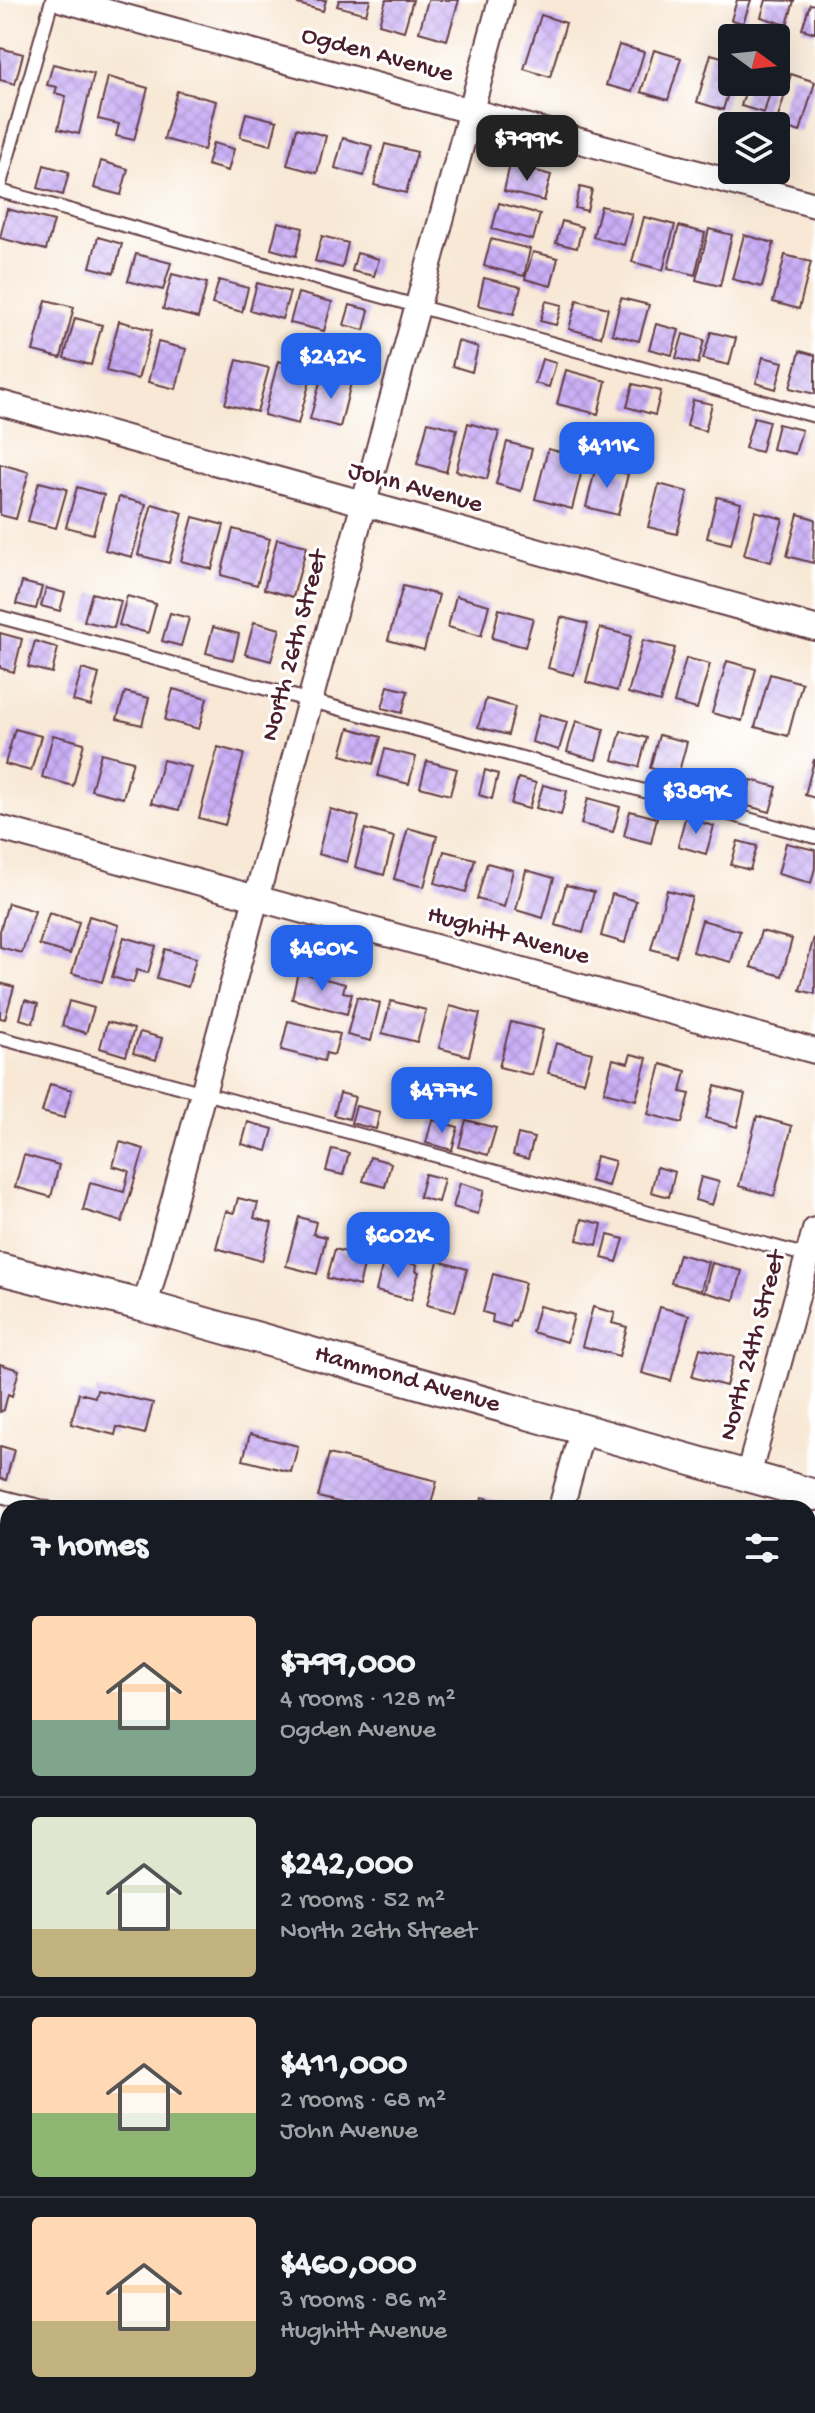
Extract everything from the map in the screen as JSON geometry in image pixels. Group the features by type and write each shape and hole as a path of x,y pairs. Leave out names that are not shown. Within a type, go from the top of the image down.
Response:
{"street":[{"name":"Ogden Avenue","path":"63,0 815,205"},
{"name":"North 26th Street","path":"145,1306 501,0"},
{"name":"John Avenue","path":"0,403 815,628"},
{"name":"Hughitt Avenue","path":"0,828 815,1051"},
{"name":"North 24th Street","path":"748,1476 811,1257 815,1230"},
{"name":"Hammond Avenue","path":"0,1269 145,1306 815,1495"},
{"path":"563,1500 582,1431"}],"lane":[{"path":"0,184 52,0"},
{"path":"0,191 815,416"},
{"path":"0,617 815,837"},
{"path":"0,1038 811,1257"}],"building":[{"path":"300,0 326,0 323,11 298,4"},
{"path":"339,0 370,0 366,14 337,6"},
{"path":"386,0 413,0 404,31 379,24"},
{"path":"428,0 459,0 447,40 419,32"},
{"path":"737,0 751,0 743,23 731,20"},
{"path":"766,0 794,1 787,24 761,17"},
{"path":"810,4 815,5 815,33 802,29"},
{"path":"541,15 566,23 550,77 524,69"},
{"path":"619,45 644,52 632,92 606,85"},
{"path":"0,48 23,54 15,84 0,80"},
{"path":"654,50 681,58 668,100 641,92"},
{"path":"711,54 718,56 718,96 727,96 723,110 697,102"},
{"path":"53,64 94,74 79,134 58,129 66,96 55,93 57,87 47,85"},
{"path":"791,74 815,82 800,132 790,129 790,112 780,112 784,96 790,96"},
{"path":"108,77 148,88 134,140 116,136 119,124 98,119"},
{"path":"177,91 216,101 204,150 164,139"},
{"path":"744,96 769,96 764,112 741,106"},
{"path":"246,113 277,121 271,145 240,137"},
{"path":"297,128 326,136 317,173 287,165"},
{"path":"343,138 372,146 364,176 335,168"},
{"path":"213,143 234,149 228,171 207,165"},
{"path":"385,144 417,152 406,193 374,185"},
{"path":"101,161 128,169 121,195 94,188"},
{"path":"510,164 551,175 544,201 504,191"},
{"path":"44,165 69,172 63,195 38,188"},
{"path":"580,187 592,190 587,211 575,208"},
{"path":"499,203 540,214 533,240 492,229"},
{"path":"601,206 632,214 624,245 593,237"},
{"path":"7,209 54,221 46,250 0,238"},
{"path":"644,217 675,225 663,270 632,262"},
{"path":"562,221 582,227 577,248 556,243"},
{"path":"278,222 303,228 296,256 271,249"},
{"path":"679,226 705,233 695,275 668,268"},
{"path":"709,229 732,235 720,286 696,280"},
{"path":"744,235 774,243 762,287 732,279"},
{"path":"322,236 348,243 342,268 315,261"},
{"path":"98,237 122,244 114,273 90,267"},
{"path":"491,239 530,249 524,276 484,266"},
{"path":"533,252 558,258 551,286 525,279"},
{"path":"357,253 379,259 374,276 352,271"},
{"path":"136,254 171,263 163,290 128,281"},
{"path":"785,255 811,262 799,309 773,302"},
{"path":"172,274 207,283 198,318 163,309"},
{"path":"484,278 521,287 514,314 478,305"},
{"path":"219,280 248,288 242,312 212,304"},
{"path":"257,283 290,292 282,319 250,310"},
{"path":"298,293 332,302 324,331 290,323"},
{"path":"621,298 649,305 639,341 612,334"},
{"path":"46,300 74,307 61,358 33,351"},
{"path":"577,300 608,308 601,337 569,329"},
{"path":"546,301 562,305 556,325 540,321"},
{"path":"350,305 369,310 364,330 344,325"},
{"path":"75,318 102,325 91,365 64,358"},
{"path":"119,321 152,330 138,379 106,371"},
{"path":"656,324 679,330 672,355 649,349"},
{"path":"711,332 736,338 729,365 703,359"},
{"path":"683,334 704,340 698,364 676,358"},
{"path":"458,341 478,347 472,372 452,366"},
{"path":"158,342 186,349 176,389 148,382"},
{"path":"800,351 815,355 815,394 790,388"},
{"path":"763,357 783,362 776,389 756,383"},
{"path":"542,359 556,363 549,387 535,383"},
{"path":"237,360 269,368 257,412 225,404"},
{"path":"278,361 313,370 298,424 264,415"},
{"path":"566,370 606,381 598,414 557,404"},
{"path":"322,375 351,383 340,427 310,419"},
{"path":"633,384 661,391 655,415 627,407"},
{"path":"693,400 712,404 705,431 687,426"},
{"path":"754,417 769,421 761,452 745,448"},
{"path":"428,422 457,429 446,472 417,464"},
{"path":"468,423 499,432 487,479 456,471"},
{"path":"778,424 802,430 795,454 772,449"},
{"path":"507,442 532,449 521,491 496,484"},
{"path":"548,449 585,458 572,509 535,499"},
{"path":"0,464 29,472 16,519 0,515"},
{"path":"596,466 628,474 618,515 586,507"},
{"path":"39,482 67,489 56,528 28,521"},
{"path":"659,484 688,492 677,534 648,527"},
{"path":"77,487 104,495 93,534 66,527"},
{"path":"119,497 146,504 132,557 105,550"},
{"path":"717,497 741,503 731,544 707,538"},
{"path":"152,504 183,513 169,563 138,555"},
{"path":"755,511 783,519 771,562 744,555"},
{"path":"798,514 815,519 813,563 787,556"},
{"path":"193,517 224,525 212,569 181,561"},
{"path":"233,529 270,539 257,585 221,575"},
{"path":"277,539 307,546 293,597 264,589"},
{"path":"22,582 42,587 36,609 16,604"},
{"path":"403,586 439,595 424,650 388,640"},
{"path":"46,588 65,593 60,611 41,606"},
{"path":"92,593 121,601 114,628 84,621"},
{"path":"127,596 156,604 148,633 119,625"},
{"path":"456,596 489,605 481,636 448,627"},
{"path":"499,609 533,618 525,647 492,638"},
{"path":"170,613 189,618 181,646 162,641"},
{"path":"561,617 588,624 574,675 548,668"},
{"path":"254,622 280,629 271,661 245,654"},
{"path":"213,627 239,634 233,660 206,653"},
{"path":"600,628 631,636 617,691 586,682"},
{"path":"0,633 22,639 14,672 0,668"},
{"path":"643,640 675,648 660,702 628,693"},
{"path":"35,641 58,648 52,673 28,667"},
{"path":"686,658 710,664 697,709 674,703"},
{"path":"727,661 756,669 742,721 712,713"},
{"path":"82,669 99,674 91,706 73,701"},
{"path":"770,674 802,683 788,736 755,727"},
{"path":"388,686 408,691 402,713 382,708"},
{"path":"173,689 207,698 199,729 165,720"},
{"path":"125,692 149,698 142,725 117,719"},
{"path":"486,699 515,707 508,735 478,727"},
{"path":"539,714 567,722 559,750 532,742"},
{"path":"576,721 604,729 596,760 567,752"},
{"path":"349,728 381,737 373,764 341,755"},
{"path":"15,729 41,736 31,771 5,764"},
{"path":"621,731 647,738 639,767 613,760"},
{"path":"53,735 84,743 73,786 42,777"},
{"path":"659,735 687,742 678,775 650,768"},
{"path":"218,747 244,754 225,825 199,818"},
{"path":"385,749 416,757 409,784 378,776"},
{"path":"101,753 133,761 123,798 91,790"},
{"path":"163,760 191,767 179,810 151,803"},
{"path":"815,760 815,798 805,795"},
{"path":"427,761 457,769 450,795 420,787"},
{"path":"485,770 498,774 492,799 479,795"},
{"path":"705,773 725,778 720,799 699,794"},
{"path":"518,778 536,783 529,809 511,804"},
{"path":"751,780 777,787 770,812 744,805"},
{"path":"543,785 567,791 561,815 536,808"},
{"path":"588,798 620,807 613,832 581,824"},
{"path":"330,809 359,817 347,862 318,854"},
{"path":"630,811 657,818 651,843 624,836"},
{"path":"685,818 714,826 706,854 678,846"},
{"path":"408,828 437,836 424,887 394,879"},
{"path":"365,829 394,837 384,875 355,867"},
{"path":"738,841 757,846 750,870 731,865"},
{"path":"786,843 815,850 811,883 778,874"},
{"path":"444,851 475,859 466,892 435,883"},
{"path":"487,863 513,870 504,907 477,899"},
{"path":"526,870 554,878 543,918 516,910"},
{"path":"566,885 594,892 583,933 555,925"},
{"path":"667,890 692,897 676,956 651,949"},
{"path":"612,894 636,901 625,943 601,936"},
{"path":"8,903 35,911 22,953 0,947 0,931"},
{"path":"49,913 79,922 70,954 39,945"},
{"path":"89,916 119,925 102,982 72,973"},
{"path":"702,920 740,931 731,962 693,952"},
{"path":"761,931 792,939 782,976 751,967"},
{"path":"124,937 156,946 148,973 137,970 133,983 112,977"},
{"path":"815,937 815,994 800,990"},
{"path":"165,949 196,958 188,987 157,978"},
{"path":"298,972 345,984 343,992 352,994 347,1014 292,999"},
{"path":"0,983 14,987 5,1019 0,1018"},
{"path":"357,997 380,1003 371,1041 347,1035"},
{"path":"25,1000 38,1004 33,1023 20,1019"},
{"path":"69,1001 94,1008 86,1033 62,1026"},
{"path":"391,1001 426,1010 417,1042 382,1033"},
{"path":"450,1006 480,1014 469,1056 439,1048"},
{"path":"288,1021 340,1034 334,1055 326,1053 324,1061 281,1050"},
{"path":"107,1022 134,1029 126,1056 100,1048"},
{"path":"511,1022 543,1030 532,1075 499,1067"},
{"path":"140,1032 162,1038 156,1060 133,1053"},
{"path":"556,1043 592,1053 584,1082 548,1073"},
{"path":"631,1054 647,1058 636,1100 604,1092 613,1059 628,1063"},
{"path":"661,1064 686,1071 681,1092 690,1094 682,1123 648,1114"},
{"path":"50,1084 72,1090 64,1118 42,1112"},
{"path":"715,1086 745,1094 737,1127 706,1118"},
{"path":"340,1093 355,1097 349,1119 334,1115"},
{"path":"356,1106 380,1112 376,1129 351,1123"},
{"path":"757,1116 792,1126 774,1196 739,1186"},
{"path":"432,1120 458,1127 452,1150 426,1143"},
{"path":"466,1120 496,1128 488,1155 459,1147"},
{"path":"248,1122 273,1129 267,1151 242,1144"},
{"path":"518,1134 534,1138 528,1159 513,1155"},
{"path":"120,1142 144,1149 122,1222 83,1210 90,1183 124,1192 129,1171 113,1166"},
{"path":"332,1149 349,1153 343,1175 326,1171"},
{"path":"24,1155 59,1165 51,1197 15,1187"},
{"path":"596,1156 615,1161 608,1186 590,1181"},
{"path":"370,1157 391,1163 385,1187 363,1181"},
{"path":"657,1167 675,1172 669,1197 651,1192"},
{"path":"425,1174 444,1179 438,1202 419,1197"},
{"path":"701,1177 719,1182 712,1205 695,1200"},
{"path":"460,1183 484,1190 478,1214 453,1207"},
{"path":"238,1198 258,1203 254,1218 272,1223 262,1261 216,1248 226,1211 234,1213"},
{"path":"299,1217 316,1222 313,1234 326,1237 317,1274 286,1266"},
{"path":"582,1219 602,1224 597,1245 577,1240"},
{"path":"608,1235 624,1239 617,1262 602,1258"},
{"path":"335,1249 366,1258 359,1286 327,1278"},
{"path":"679,1254 708,1262 701,1291 671,1283"},
{"path":"402,1261 417,1265 416,1271 419,1272 411,1300 376,1291 383,1262 400,1267"},
{"path":"438,1261 467,1269 455,1312 427,1305"},
{"path":"712,1263 742,1271 734,1300 704,1292"},
{"path":"493,1274 525,1283 515,1321 512,1320 510,1327 492,1322 493,1315 483,1312"},
{"path":"539,1306 574,1315 567,1342 532,1332"},
{"path":"593,1307 615,1313 612,1323 627,1327 619,1356 582,1346"},
{"path":"660,1307 689,1315 671,1381 642,1373"},
{"path":"700,1348 734,1357 726,1386 692,1377"},
{"path":"0,1364 19,1370 12,1396 8,1394 4,1410 0,1412"},
{"path":"97,1390 153,1403 145,1434 117,1427 115,1435 71,1424 79,1393 95,1397"},
{"path":"250,1434 298,1446 291,1472 243,1460"},
{"path":"0,1446 14,1450 6,1480 0,1478"},
{"path":"329,1454 437,1481 432,1500 330,1500 318,1497"}]}
